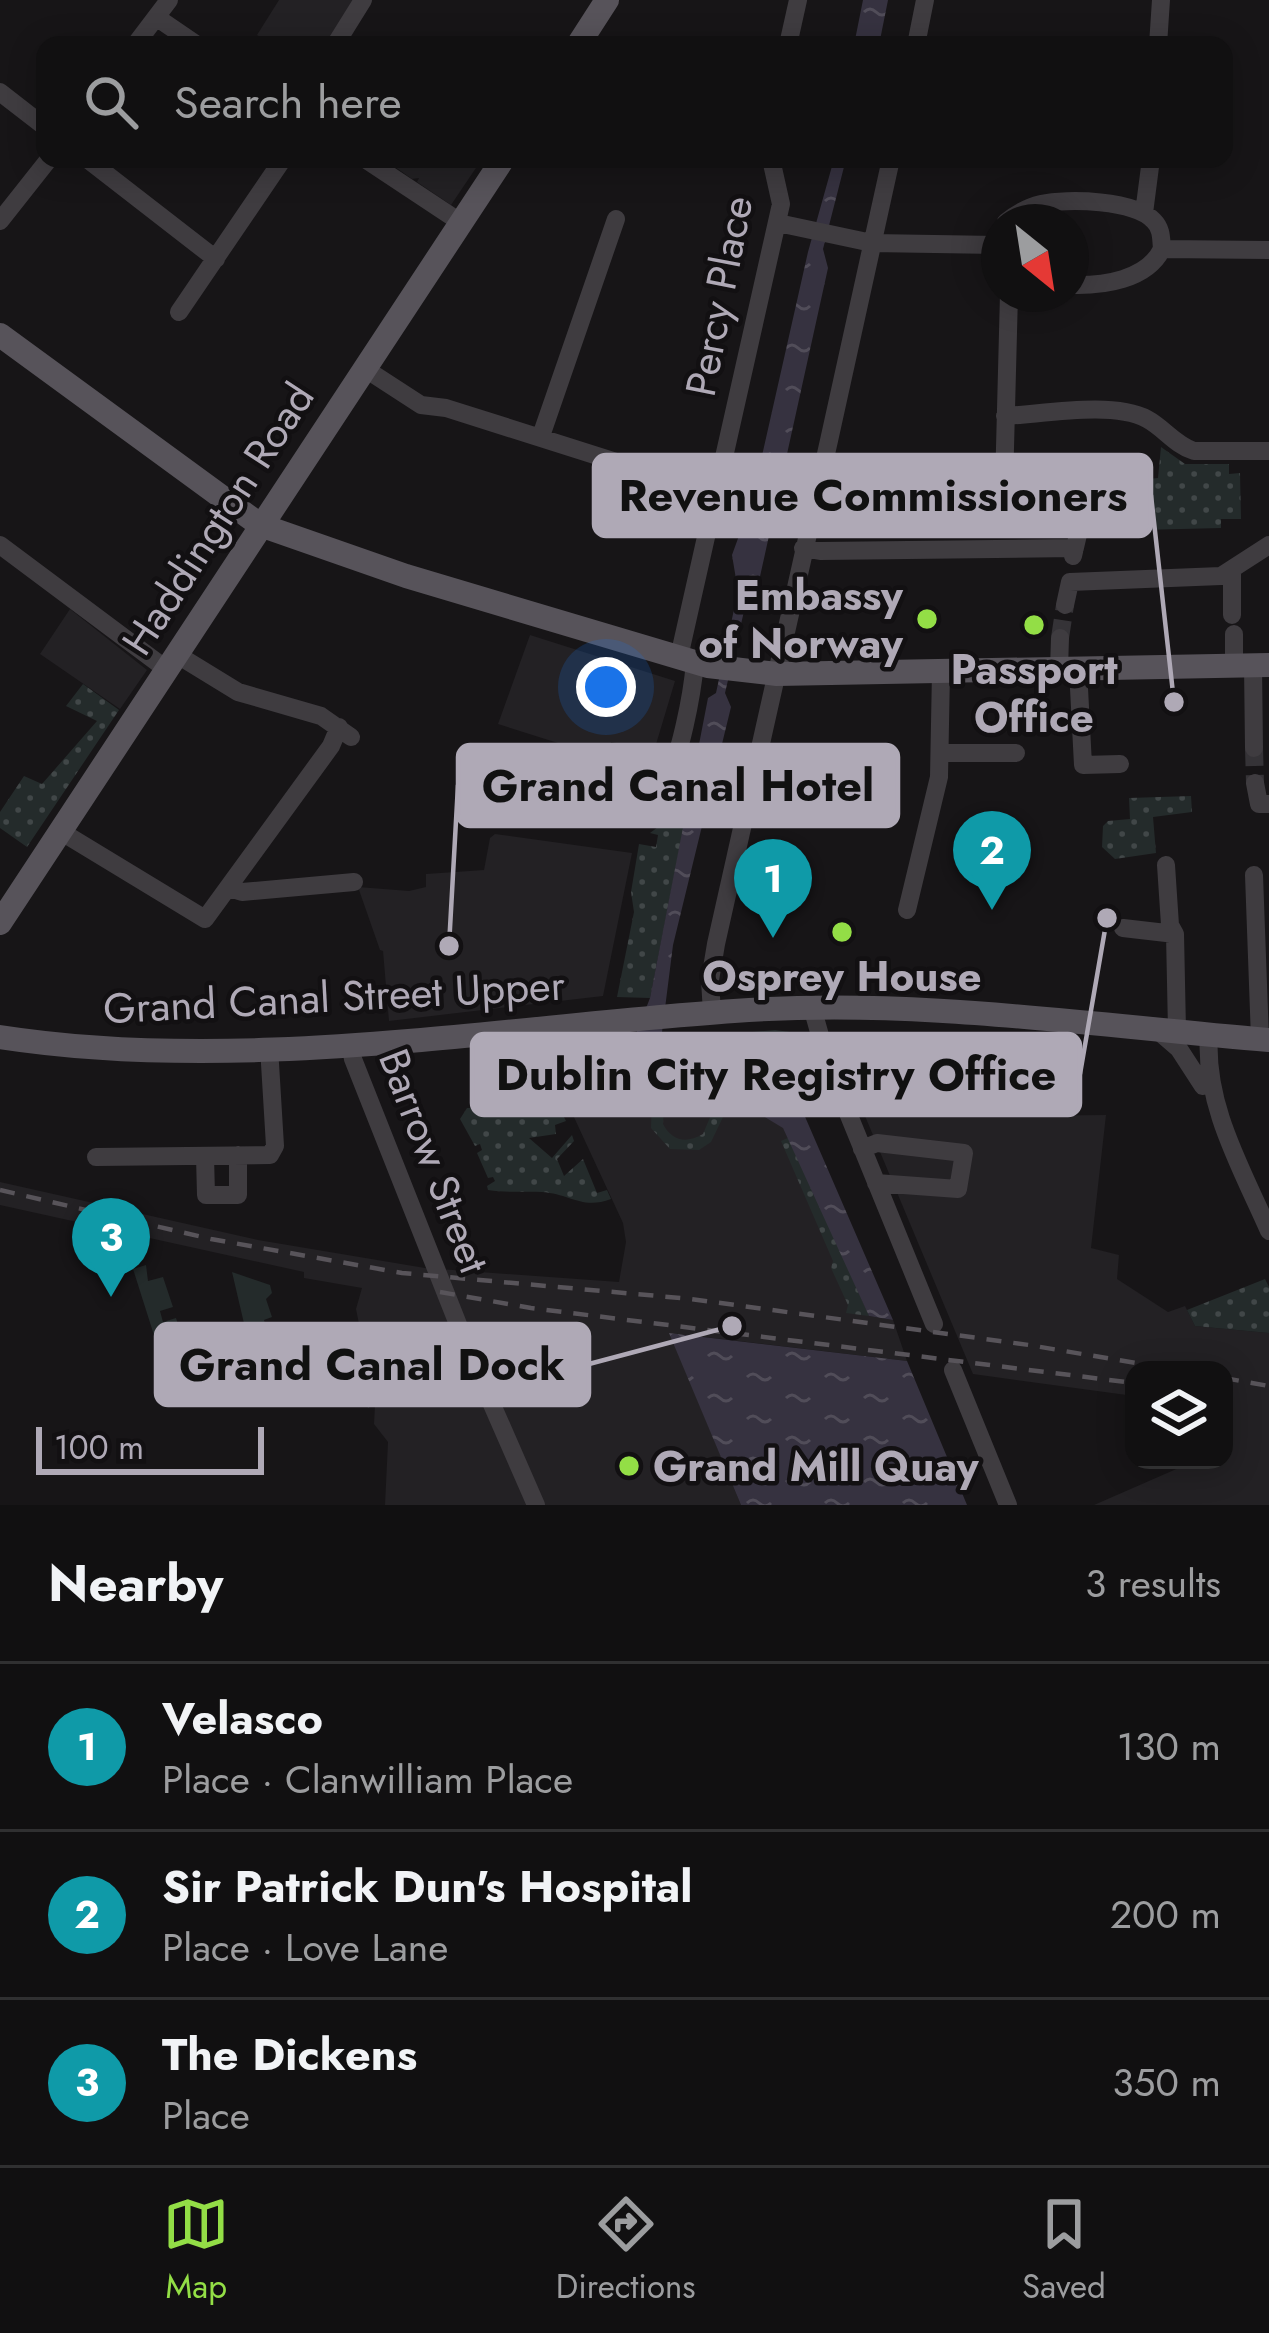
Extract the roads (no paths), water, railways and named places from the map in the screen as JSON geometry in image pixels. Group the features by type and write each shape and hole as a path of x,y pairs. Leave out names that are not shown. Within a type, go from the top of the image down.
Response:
{"main road":[{"path":"584,36 607,0"},
{"name":"Haddington Road","path":"0,922 496,168"},
{"path":"0,335 260,525 406,576 694,662 777,674 1252,665"},
{"name":"Grand Canal Street Upper","path":"0,1037 137,1051 269,1047 812,1007 976,1013 1265,1039"}],"street":[{"path":"142,36 169,0"},
{"path":"340,36 364,0"},
{"path":"790,36 798,0"},
{"path":"918,36 926,0"},
{"path":"1159,36 1161,0"},
{"path":"156,17 184,36"},
{"path":"0,92 36,121"},
{"path":"0,221 42,168"},
{"path":"99,168 216,259"},
{"path":"179,312 278,168"},
{"path":"378,168 460,223"},
{"name":"Percy Place","path":"489,787 644,808 664,791 694,662 717,485 782,204 773,168"},
{"path":"712,1013 710,980 716,944 889,168"},
{"path":"1144,213 1150,168"},
{"path":"1049,204 1101,202 1144,213 1160,230 1162,249 1154,262 1132,275 1089,286"},
{"path":"541,436 616,219"},
{"path":"778,223 872,243 981,243"},
{"path":"1162,249 1269,250"},
{"path":"1004,487 1008,312"},
{"path":"364,368 421,405 446,408 629,466 717,485"},
{"path":"1005,416 1122,410 1146,418 1194,452 1269,451"},
{"path":"803,548 1074,552 1086,490 1080,486 817,487"},
{"path":"1065,605 1070,582 1229,572 1269,544"},
{"path":"0,545 171,662 238,692 321,716 345,732 205,919 60,831"},
{"path":"1229,572 1233,625 1252,665 1254,748"},
{"path":"1060,638 1083,764 1120,764"},
{"path":"908,910 942,753 941,671"},
{"path":"942,753 1016,753"},
{"path":"1255,783 1259,804 1269,804"},
{"path":"1166,866 1185,1031 1179,1049 1219,1112"},
{"path":"1254,875 1265,1039"},
{"path":"229,887 242,892 354,882"},
{"path":"1123,928 1175,934"},
{"path":"812,1007 828,1064 934,1324"},
{"path":"1185,1031 1195,1048 1202,1086"},
{"path":"1185,1031 1209,1072 1219,1112 1269,1231"},
{"name":"Barrow Street","path":"350,1042 352,1059 536,1505"},
{"path":"97,1156 270,1155 275,1146 269,1047"},
{"path":"862,1149 877,1143 964,1153 958,1189 876,1183"},
{"path":"205,1156 206,1195 238,1196 238,1155"},
{"path":"953,1370 1008,1505"}],"water":[{"path":"863,0 888,0 881,36 856,36"},
{"path":"831,168 844,168 823,249 828,268 759,581 748,594 725,693 731,707 673,945 661,1040 679,1050 777,1052 893,1320 869,1316 783,1128 763,1116 648,1083 633,1042 650,998 708,698 716,693 738,591 732,555 752,500"},
{"path":"669,1333 907,1361 967,1505 741,1505"}],"tunnel":[{"path":"1060,638 1065,605"},
{"path":"1254,748 1255,783"}],"railway":[{"path":"0,1190 211,1239 402,1273 691,1299 1125,1361"},
{"path":"440,1292 531,1308 1125,1382"},
{"path":"1233,1380 1269,1386"}],"place":[{"name":"Embassy of Norway","path":"927,619"},
{"name":"Passport Office","path":"1034,625"},
{"name":"Revenue Commissioners","path":"1174,702"},
{"name":"Sir Patrick Dun's Hospital","path":"992,910"},
{"name":"Dublin City Registry Office","path":"1107,918"},
{"name":"Osprey House","path":"842,932"},
{"name":"Velasco","path":"773,938"},
{"name":"Grand Canal Hotel","path":"449,946"},
{"name":"The Dickens","path":"111,1297"},
{"name":"Grand Canal Dock","path":"732,1326"},
{"name":"Grand Mill Quay","path":"629,1466"}]}
